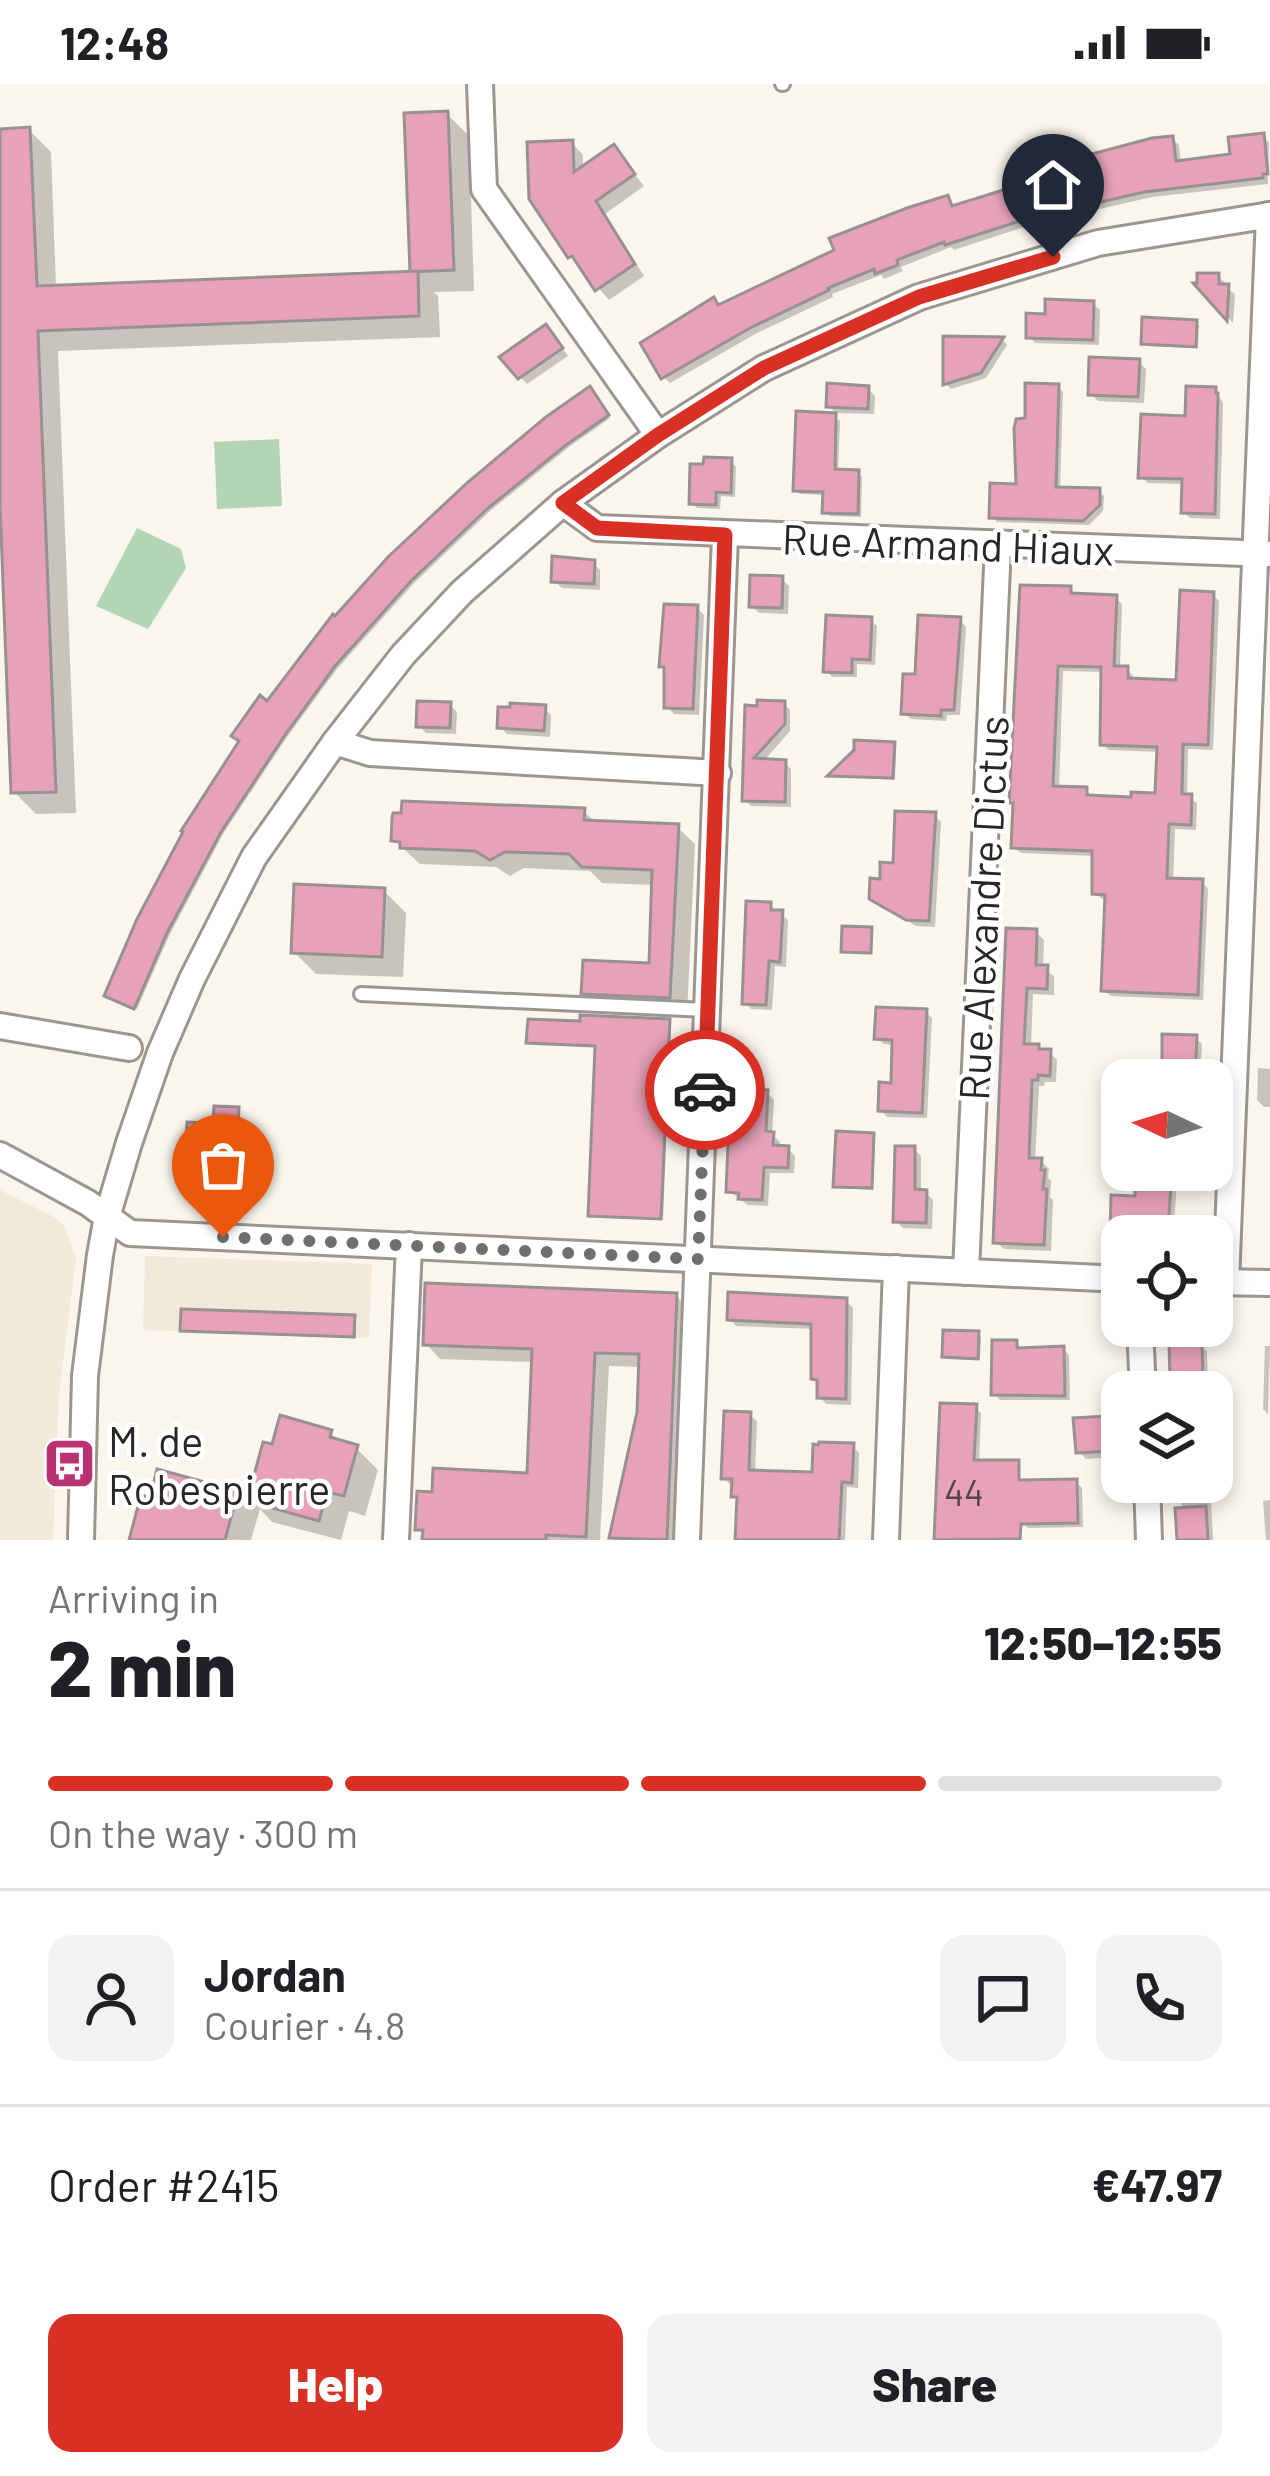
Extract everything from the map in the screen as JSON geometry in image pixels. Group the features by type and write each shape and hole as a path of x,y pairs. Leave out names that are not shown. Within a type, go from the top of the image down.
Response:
{"street":[{"path":"480,84 484,189 658,435"},
{"path":"81,1540 85,1376 107,1217 152,1076 192,979 254,857 403,655 462,592 563,503 764,368 919,297 1098,243 1269,215 1262,554 1223,1215"},
{"name":"Rue Armand Hiaux","path":"563,503 597,528 1262,554"},
{"path":"687,1540 725,535"},
{"name":"Rue Alexandre Dictus","path":"966,1272 998,544"},
{"path":"335,742 370,753 718,773"},
{"path":"0,1026 129,1048"},
{"path":"0,1155 88,1203 130,1233 1101,1278"},
{"path":"396,1540 409,1245"},
{"path":"886,1540 896,1268"},
{"path":"1233,1282 1270,1283"},
{"path":"1148,1503 1149,1540"}],"lane":[{"path":"361,994 709,1010"}],"shaded area":[{"path":"0,1190 54,1217 64,1226 76,1258 59,1394 53,1540 0,1540"},
{"path":"145,1256 372,1264 369,1338 143,1330"}],"green space":[{"path":"279,439 282,506 217,509 214,442"},
{"path":"137,528 181,549 186,568 148,629 96,606"}],"building":[{"path":"448,111 454,270 410,272 404,113"},
{"path":"30,127 37,286 418,271 419,316 38,331 56,792 11,793 0,505 0,129"},
{"path":"1264,133 1268,174 1263,178 1144,192 944,242 897,260 898,265 875,274 874,269 828,288 661,379 640,343 714,297 718,305 834,250 829,238 907,208 948,195 952,206 1087,169 1084,156 1152,138 1173,136 1176,161 1230,154 1228,137"},
{"path":"573,140 574,172 614,144 635,174 596,201 635,264 595,291 529,199 527,142"},
{"path":"1197,273 1219,273 1219,284 1229,284 1227,321 1193,283 1197,283"},
{"path":"1045,299 1094,301 1093,340 1026,338 1026,313 1045,314"},
{"path":"1142,317 1197,320 1196,347 1141,344"},
{"path":"546,324 563,348 518,379 499,357"},
{"path":"943,336 1004,337 981,373 943,385"},
{"path":"1089,357 1140,359 1138,397 1088,395"},
{"path":"827,383 869,386 868,409 826,407"},
{"path":"1025,383 1059,384 1056,487 1100,488 1100,505 1083,521 989,518 990,483 1016,484 1014,429 1016,419 1025,418"},
{"path":"590,386 609,415 487,509 411,581 335,666 221,832 167,933 134,1009 104,996 181,831 239,741 231,736 260,695 267,701 333,614 468,482"},
{"path":"1186,386 1216,387 1218,393 1215,514 1181,513 1182,479 1138,478 1141,414 1185,416"},
{"path":"796,411 836,413 835,469 859,470 858,514 822,513 823,492 793,491"},
{"path":"704,457 732,458 731,493 716,492 716,505 689,504 690,464 703,464"},
{"path":"552,556 595,560 594,584 551,582"},
{"path":"750,575 783,576 782,608 749,607"},
{"path":"1020,585 1071,586 1071,593 1117,595 1114,666 1128,666 1128,678 1176,680 1180,590 1214,592 1208,745 1183,744 1182,794 1192,794 1191,825 1169,824 1167,878 1203,879 1198,995 1101,991 1105,895 1092,894 1092,851 1011,848 1013,803 1009,803","holes":["1058,666 1101,667 1100,745 1157,747 1155,793 1087,795 1087,787 1053,786"]},
{"path":"664,604 698,605 693,709 664,708 664,667 659,667"},
{"path":"826,615 872,617 870,660 852,659 852,673 823,672"},
{"path":"918,615 961,617 954,710 941,710 941,716 901,714 903,674 915,674"},
{"path":"757,700 785,701 785,724 754,758 786,760 785,802 742,801 745,705 757,706"},
{"path":"417,701 451,702 450,728 416,727"},
{"path":"510,703 546,705 544,731 497,728 498,707 510,707"},
{"path":"854,740 895,742 893,778 827,776 854,750"},
{"path":"402,801 585,808 584,820 679,824 670,998 581,994 583,960 649,963 652,870 582,867 569,854 505,852 490,860 475,851 400,848 400,842 391,841 393,813 401,813"},
{"path":"895,811 936,812 929,921 906,920 869,899 870,878 880,879 880,862 893,863"},
{"path":"294,884 385,888 382,957 291,953"},
{"path":"746,901 771,902 771,910 783,910 780,962 769,961 766,1005 742,1004"},
{"path":"842,926 872,927 871,953 841,952"},
{"path":"1006,928 1037,929 1036,965 1048,965 1047,989 1027,988 1024,1044 1051,1049 1050,1076 1032,1080 1029,1158 1042,1158 1041,1170 1045,1170 1044,1245 993,1243"},
{"path":"876,1007 927,1009 922,1113 878,1111 879,1082 891,1083 892,1040 874,1039"},
{"path":"580,1015 670,1019 661,1219 588,1216 595,1046 526,1043 528,1019 580,1021"},
{"path":"1162,1034 1197,1035 1196,1059 1162,1059"},
{"path":"742,1088 768,1090 766,1131 774,1132 773,1145 789,1146 788,1168 764,1167 762,1200 738,1199 739,1193 726,1192 730,1095 742,1096"},
{"path":"214,1106 239,1107 237,1150 212,1149 211,1166 185,1165 187,1122 213,1123"},
{"path":"836,1131 874,1133 872,1188 833,1187"},
{"path":"895,1146 915,1146 915,1189 927,1190 926,1223 893,1222"},
{"path":"1135,1191 1171,1191 1169,1215 1111,1215 1111,1195 1135,1196"},
{"path":"425,1283 677,1293 667,1540 609,1538 637,1412 639,1354 595,1353 586,1537 422,1540 423,1530 415,1530 417,1491 432,1492 433,1468 527,1473 532,1349 423,1345"},
{"path":"728,1292 847,1298 846,1399 817,1398 817,1380 811,1379 811,1324 727,1320"},
{"path":"181,1309 355,1315 354,1337 180,1331"},
{"path":"943,1330 979,1331 978,1359 942,1357"},
{"path":"992,1340 1017,1340 1017,1348 1064,1346 1065,1396 991,1395"},
{"path":"1169,1347 1202,1347 1203,1371 1170,1371"},
{"path":"940,1403 977,1404 974,1460 1019,1460 1019,1480 1077,1479 1078,1523 1021,1524 1020,1539 934,1540"},
{"path":"724,1411 751,1412 749,1470 812,1472 813,1444 854,1443 852,1483 842,1482 839,1540 735,1540 737,1497 731,1497 732,1479 721,1479"},
{"path":"280,1415 332,1430 330,1437 358,1445 344,1496 327,1492 319,1521 247,1501 263,1442 272,1444"},
{"path":"1101,1416 1101,1452 1076,1453 1073,1418"},
{"path":"157,1469 238,1491 225,1540 129,1540 141,1495 150,1498"},
{"path":"1206,1506 1208,1540 1177,1540 1175,1508"}],"way so far":[{"path":"223,1237 698,1259 705,1090"}],"place":[{"name":"M. de Robespierre","path":"69,1464"}],"route":[{"path":"705,1090 725,535 597,528 563,503 764,368 919,297 1053,257"}]}
